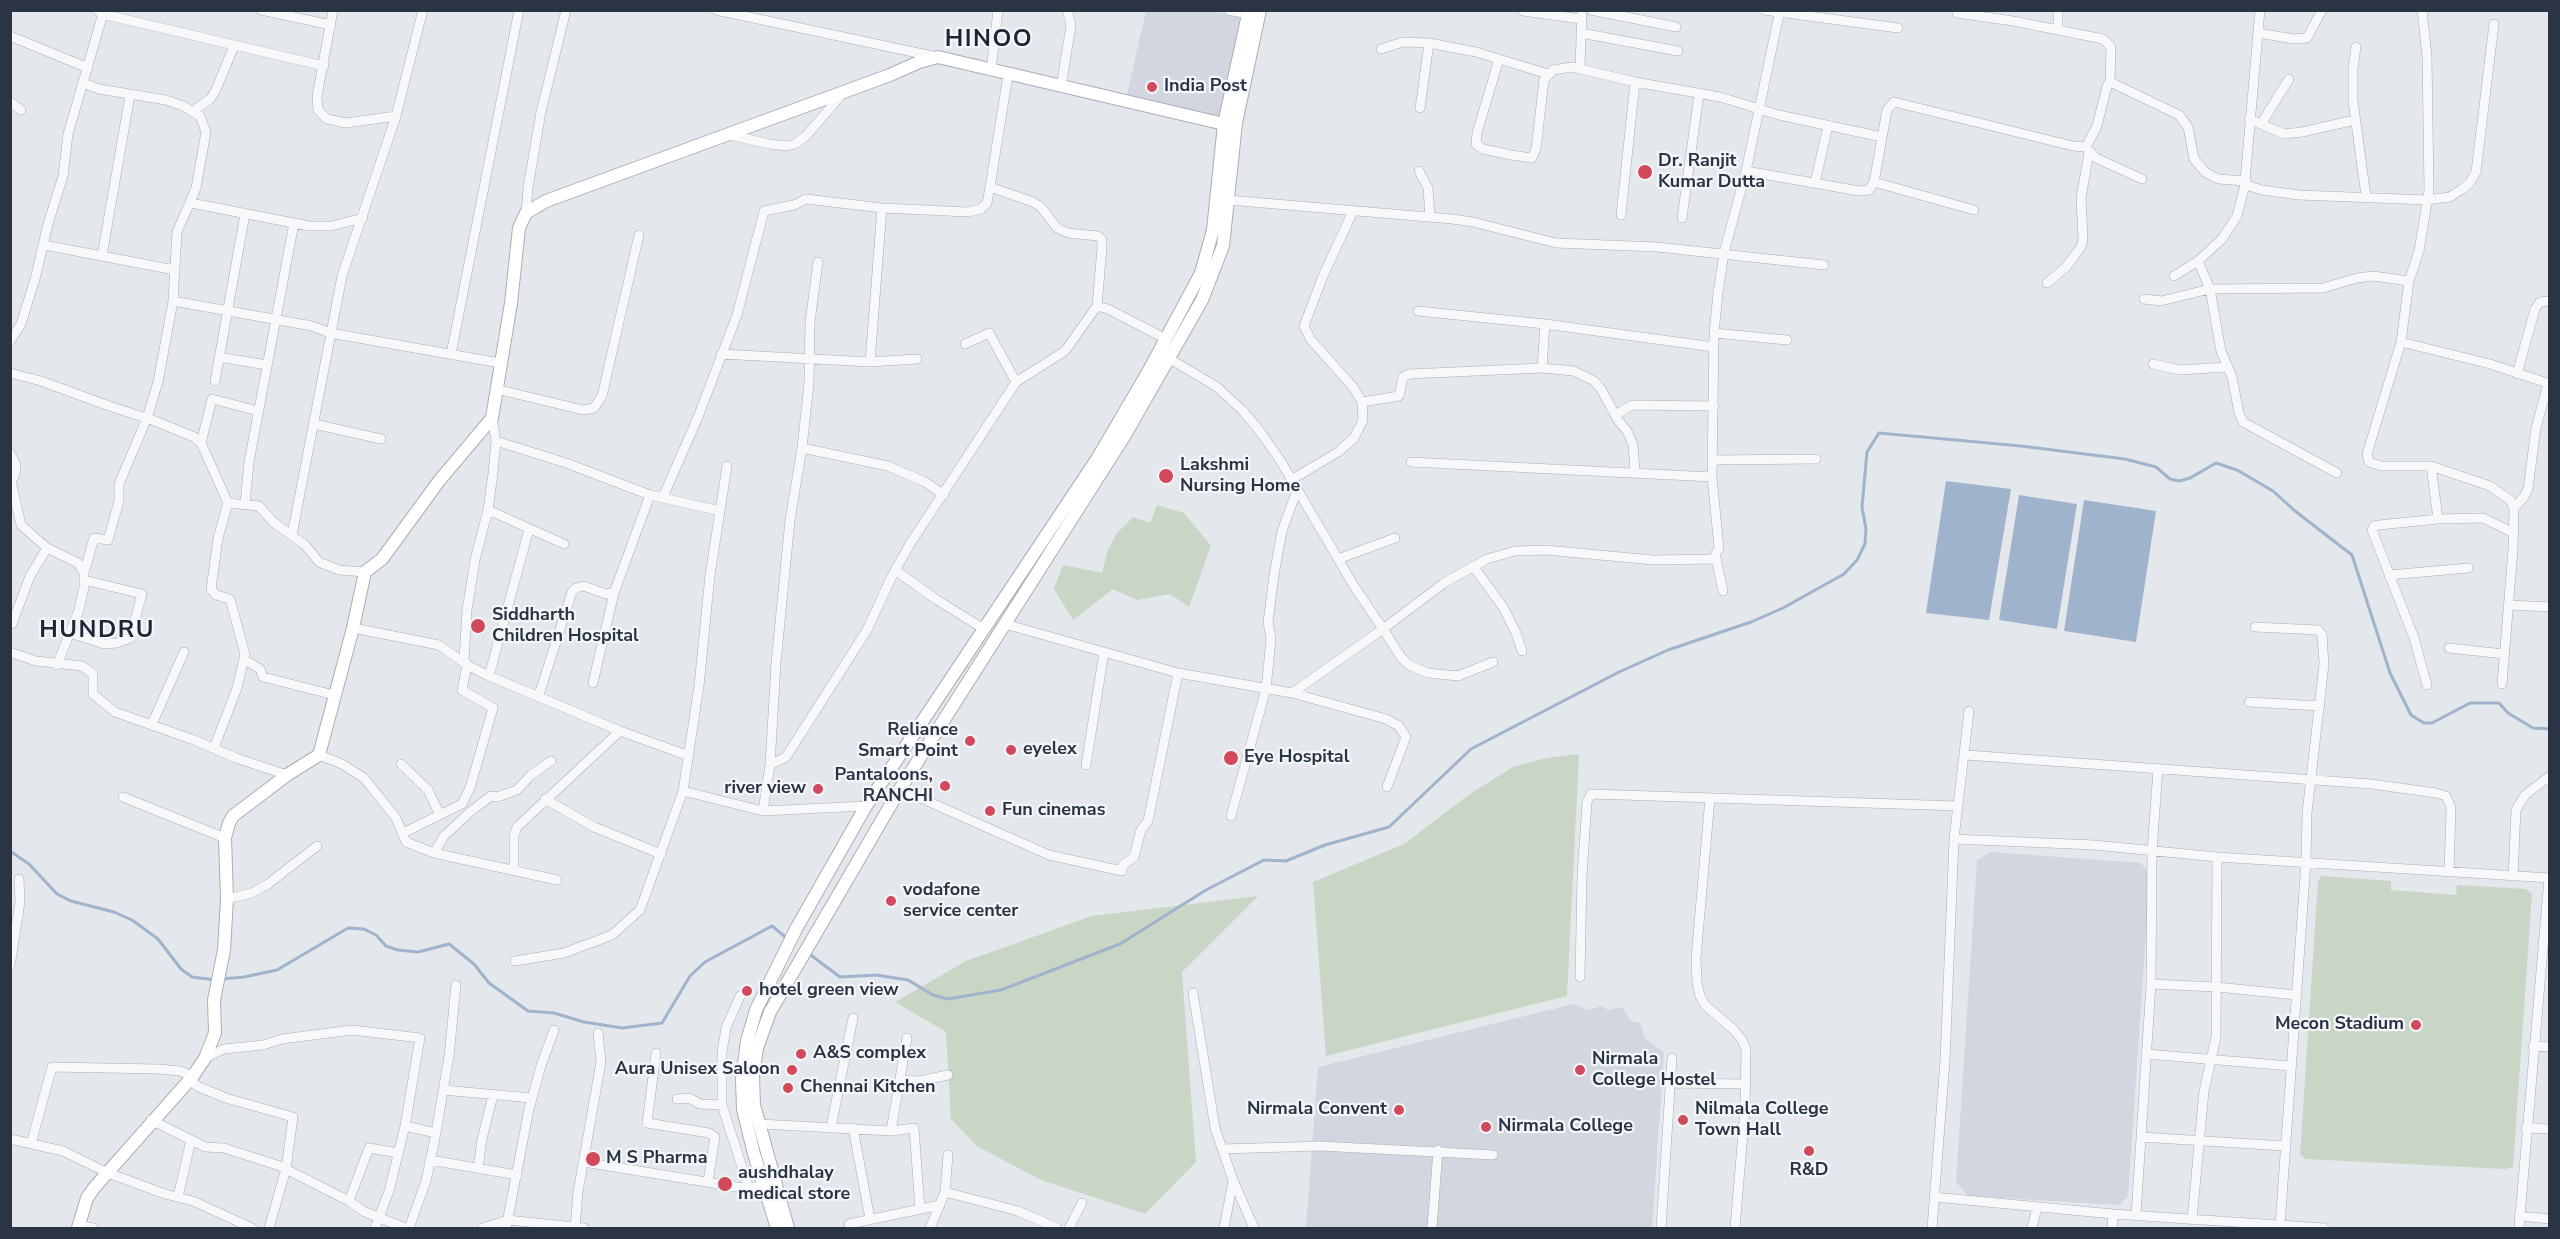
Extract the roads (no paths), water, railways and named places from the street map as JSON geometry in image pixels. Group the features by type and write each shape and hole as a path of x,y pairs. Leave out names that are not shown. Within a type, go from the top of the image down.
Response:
{"main road":[{"path":"777,1228 743,1109 742,1080 747,1041 756,1010 796,929 866,806 1097,459 1166,339 1207,257 1224,124 1252,12"},
{"path":"788,1228 754,1105 753,1076 758,1048 770,1012 900,789 1099,476 1170,359 1202,300 1219,261 1226,226 1236,123 1252,12"},
{"path":"78,1227 87,1198 152,1120 191,1078 205,1058 215,1033 214,1000 224,950 227,899 225,838 233,816 287,774 319,755 353,628 365,572 382,559 439,481 492,418 519,228 526,213 546,201 730,135 919,62 938,57 1224,124"},
{"path":"815,897 834,904"}],"street":[{"path":"261,10 331,25"},
{"path":"333,10 317,103 323,117 346,123 396,116"},
{"path":"292,535 342,276 396,116 423,10"},
{"path":"451,354 519,10"},
{"path":"526,213 541,112 566,10"},
{"path":"716,10 938,57"},
{"path":"991,71 998,10"},
{"path":"1061,87 1071,25 1067,10"},
{"path":"1228,10 1252,12"},
{"path":"1591,10 1676,27"},
{"path":"1764,10 1898,27"},
{"path":"2013,10 2013,21"},
{"path":"2058,10 2058,29"},
{"path":"2174,276 2198,261 2222,239 2237,216 2246,183 2249,119 2260,10"},
{"path":"2258,33 2294,39 2307,38 2322,10"},
{"path":"2422,10 2427,56 2430,157 2427,200 2419,251 2409,281 2401,342 2371,438 2368,459 2373,464 2381,466 2432,466 2490,486 2510,500 2514,508 2514,533 2502,684"},
{"path":"1523,11 1582,15 1580,68"},
{"path":"10,341 21,324 44,245 63,176 68,134 88,68 101,12 324,66"},
{"path":"1723,591 1716,558 1719,548 1712,477 1714,333 1724,253 1746,171 1780,12"},
{"path":"1957,13 2058,29 2097,37 2109,43 2110,82 2088,150 2080,211 2083,239 2075,257 2047,283"},
{"path":"2110,82 2179,115 2188,127 2194,159 2205,172 2218,179 2290,194 2427,200 2450,197 2469,184 2476,172 2494,24"},
{"path":"1581,33 1678,51"},
{"path":"10,36 88,68"},
{"path":"1381,49 1403,42 1429,43 1499,59 1548,74"},
{"path":"1420,108 1429,43"},
{"path":"193,111 210,99 215,92 234,46"},
{"path":"2356,47 2352,85 2366,196"},
{"path":"1499,59 1477,133 1477,146 1483,149 1532,158 1536,149 1540,98 1544,80 1548,74 1561,68 1580,68 1635,82 1720,97 1759,110 1882,137"},
{"path":"663,497 698,417 737,315 764,211 794,205 806,199 882,208 968,212 985,207 1008,75"},
{"path":"2261,124 2289,79"},
{"path":"1621,215 1635,82"},
{"path":"57,665 79,610 84,577 94,538 108,540 118,501 119,484 147,418 158,382 172,301 177,232 191,203 204,153 206,132 200,116 193,111 165,100 99,89 83,83"},
{"path":"730,135 769,144 787,146 795,144 806,136 844,91"},
{"path":"1682,218 1699,94"},
{"path":"102,256 130,95"},
{"path":"10,102 21,110"},
{"path":"1746,171 1864,191 1872,188 1887,110 1894,102 2088,150 2142,179"},
{"path":"2249,119 2279,132 2291,134 2355,120"},
{"path":"1815,183 1828,126"},
{"path":"1419,171 1428,188 1430,217"},
{"path":"1874,182 1974,210"},
{"path":"770,765 786,758 867,630 895,570 1016,382 1065,351 1097,306 1102,240 1098,236 1068,232 1058,228 1041,207 1033,202 990,186"},
{"path":"1228,200 1473,222 1556,243 1658,247 1824,265"},
{"path":"191,203 309,226 331,226 363,218"},
{"path":"870,362 882,208"},
{"path":"1291,480 1338,452 1354,438 1363,420 1362,402 1353,387 1311,340 1304,326 1323,276 1353,210"},
{"path":"215,381 245,214"},
{"path":"245,504 258,411 294,223"},
{"path":"496,389 584,411 594,408 602,396 639,235"},
{"path":"44,245 175,270"},
{"path":"2198,261 2210,289 2218,337 2243,422 2337,473"},
{"path":"763,811 770,765 776,663 790,520 802,448 818,262"},
{"path":"2144,299 2161,301 2210,289 2323,288 2373,276 2409,281"},
{"path":"172,301 312,326 330,333 500,363"},
{"path":"2517,374 2535,309 2540,302 2550,301"},
{"path":"1097,306 1108,309 1166,339"},
{"path":"1418,311 1545,324 1714,347"},
{"path":"10,322 21,324"},
{"path":"1542,368 1545,324"},
{"path":"965,344 989,333 1016,382"},
{"path":"1714,333 1787,340"},
{"path":"2401,342 2442,351 2549,384 2536,428 2528,489 2514,508"},
{"path":"721,354 870,362 916,359"},
{"path":"219,357 267,365"},
{"path":"1170,359 1217,387 1242,410 1280,460 1338,559 1401,657 1409,665 1437,675 1458,676 1493,662"},
{"path":"2153,364 2179,370 2228,367"},
{"path":"1362,402 1398,396 1403,377 1409,374 1542,368 1574,371 1594,381 1605,394 1630,436 1635,472"},
{"path":"10,373 41,381 147,418 194,437 201,443 228,503 218,538 211,589 216,595 230,599 244,660 237,688 214,748"},
{"path":"201,443 212,399 258,411"},
{"path":"1616,415 1632,405 1714,406"},
{"path":"403,833 462,804 470,788 493,708 462,690 467,665 464,658 467,610 488,510 496,441 492,418"},
{"path":"314,424 381,439"},
{"path":"496,441 566,463 650,495 720,511"},
{"path":"802,448 888,466 924,482 944,495"},
{"path":"10,453 16,465 15,475 11,481 21,525 46,548 78,563 84,577"},
{"path":"1712,460 1816,459"},
{"path":"1411,462 1712,477"},
{"path":"515,961 564,953 612,935 640,910 683,791 727,466"},
{"path":"2432,466 2438,519"},
{"path":"1231,816 1266,689 1270,639 1268,622 1274,575 1284,525 1297,490"},
{"path":"593,683 614,592 650,495"},
{"path":"228,503 259,506 273,522 305,545 319,562 339,570 365,572"},
{"path":"488,510 564,544"},
{"path":"2427,685 2414,638 2372,534 2372,528 2379,525 2438,519 2483,518 2514,533"},
{"path":"489,676 529,529"},
{"path":"1338,559 1395,538"},
{"path":"12,624 30,576 46,548"},
{"path":"1293,693 1444,583 1473,566 1501,554 1532,549 1653,560 1700,561 1716,558"},
{"path":"1473,566 1503,607 1522,651"},
{"path":"2389,574 2468,568"},
{"path":"895,570 937,600 984,628"},
{"path":"70,633 104,644 117,644 130,638 142,594 84,577"},
{"path":"539,696 576,588 584,586 606,594 614,592"},
{"path":"2509,605 2550,607"},
{"path":"1005,624 1178,673 1293,693 1370,713 1399,726 1406,737 1387,787"},
{"path":"2255,627 2320,632 2324,664 2307,813 2306,862 2280,1225"},
{"path":"353,628 439,645 467,665 489,676 620,731 689,756"},
{"path":"2449,648 2504,654"},
{"path":"1086,765 1104,651"},
{"path":"10,652 36,662 82,666 93,674 93,694 116,712 236,758 287,774"},
{"path":"152,724 184,652"},
{"path":"244,660 260,669 263,676 334,695"},
{"path":"900,789 1049,855 1122,871 1123,865 1134,857 1141,830 1148,821 1178,673"},
{"path":"2248,702 2320,706"},
{"path":"1932,1228 1945,1061 1954,838 1966,755 1969,711"},
{"path":"514,870 514,836 517,827 620,731"},
{"path":"319,755 342,764 364,778 396,818 406,842 434,853 557,880"},
{"path":"1966,755 2406,788 2446,796 2451,807 2449,871"},
{"path":"434,853 444,836 470,812 491,796 497,797 517,790 531,775 551,761"},
{"path":"401,764 428,790 440,816"},
{"path":"2136,1215 2151,984 2152,851 2158,769"},
{"path":"2513,876 2516,810 2525,795 2550,776"},
{"path":"683,791 763,811 866,806"},
{"path":"1580,977 1582,876 1589,796 1595,793 1958,806"},
{"path":"123,797 225,838"},
{"path":"1710,798 1696,958 1697,982 1705,1005 1742,1040 1747,1056 1735,1228"},
{"path":"545,800 594,827 661,855"},
{"path":"1954,838 2549,878 2518,1228"},
{"path":"227,899 252,893 268,884 317,846"},
{"path":"2193,1220 2198,1142 2210,1059 2216,1037 2217,856"},
{"path":"10,966 20,902 19,879"},
{"path":"2539,975 2550,976"},
{"path":"2151,984 2217,987 2296,995"},
{"path":"152,1120 206,1147 224,1148 286,1169 349,1201 363,1211 407,1228 430,1160 436,1133 449,1056 456,986"},
{"path":"1193,993 1215,1128 1233,1180 1254,1228"},
{"path":"740,996 726,1028 722,1052 722,1105 749,1189"},
{"path":"831,1126 853,1018"},
{"path":"205,1058 224,1049 352,1030 420,1038 405,1126 381,1217 375,1228"},
{"path":"507,1224 532,1098 554,1030"},
{"path":"482,1228 507,1224 578,1228 584,1162 601,1062 598,1033"},
{"path":"891,1131 907,1038"},
{"path":"2533,1046 2550,1047"},
{"path":"656,1053 647,1123 709,1133 715,1137 708,1182"},
{"path":"2146,1054 2290,1066"},
{"path":"1661,1228 1672,1058"},
{"path":"32,1144 52,1067 180,1071 200,1088 226,1098 293,1117 286,1169 269,1228"},
{"path":"900,1080 919,1081 948,1075"},
{"path":"1670,1083 1746,1084"},
{"path":"443,1090 532,1098"},
{"path":"478,1169 482,1139 493,1095"},
{"path":"677,1099 689,1098 700,1104 722,1105"},
{"path":"759,1124 831,1126 891,1131 914,1128 920,1209"},
{"path":"405,1126 436,1133"},
{"path":"853,1128 870,1219"},
{"path":"2526,1128 2550,1129"},
{"path":"2141,1137 2285,1146"},
{"path":"10,1139 63,1151 108,1173 193,1201 234,1225 252,1228"},
{"path":"178,1197 190,1140"},
{"path":"1223,1149 1320,1146 1438,1150 1493,1155"},
{"path":"349,1201 369,1148 398,1154"},
{"path":"1432,1228 1438,1150"},
{"path":"930,1228 945,1192 948,1155"},
{"path":"430,1160 518,1175"},
{"path":"584,1162 749,1189 763,1184"},
{"path":"1224,1228 1233,1180"},
{"path":"945,1192 1018,1211 1058,1228"},
{"path":"1935,1197 2113,1214 2324,1228"},
{"path":"1069,1228 1082,1203"},
{"path":"850,1228 849,1224 940,1205"},
{"path":"2032,1228 2037,1207"},
{"path":"2112,1228 2113,1214"},
{"path":"2519,1216 2550,1219"},
{"path":"2167,1228 2168,1217"},
{"path":"78,1227 93,1228"}],"water":[{"path":"1946,481 2011,489 1989,620 1926,613"},
{"path":"2019,495 2077,504 2057,629 1999,620"},
{"path":"2084,500 2156,511 2136,642 2064,631"}],"waterway":[{"path":"808,953 840,977 876,975 908,980 933,995 948,999 1001,990 1120,944 1206,890 1264,860 1286,861 1325,845 1389,827 1471,749 1619,672 1668,650 1751,622 1783,608 1844,574 1857,560 1865,544 1866,529 1862,507 1867,452 1879,433 2021,446 2125,459 2156,467 2170,479 2179,481 2190,478 2216,463 2237,470 2273,491 2352,555 2390,673 2411,715 2424,723 2432,723 2470,703 2499,703 2508,713 2533,728 2550,729"},
{"path":"10,851 29,864 57,894 71,901 114,912 132,920 158,939 181,969 192,977 216,980"},
{"path":"222,979 277,970 348,928 364,929 376,935 386,946 398,950 418,952 449,944 474,964 489,983 528,1011 554,1013 584,1022 622,1028 662,1023 690,976 705,962 772,926 788,939"}],"place":[{"name":"India Post","path":"1152,87"},
{"name":"Dr. Ranjit Kumar Dutta","path":"1645,172"},
{"name":"Lakshmi Nursing Home","path":"1166,476"},
{"name":"Siddharth Children Hospital","path":"478,626"},
{"name":"Reliance Smart Point","path":"970,741"},
{"name":"eyelex","path":"1011,750"},
{"name":"Eye Hospital","path":"1231,758"},
{"name":"Pantaloons, RANCHI","path":"945,786"},
{"name":"river view","path":"818,789"},
{"name":"Fun cinemas","path":"990,811"},
{"name":"vodafone service center","path":"891,901"},
{"name":"hotel green view","path":"747,991"},
{"name":"Mecon Stadium","path":"2416,1025"},
{"name":"A&S complex","path":"801,1054"},
{"name":"Aura Unisex Saloon","path":"792,1070"},
{"name":"Nirmala College Hostel","path":"1580,1070"},
{"name":"Chennai Kitchen","path":"788,1088"},
{"name":"Nirmala Convent","path":"1399,1110"},
{"name":"Nilmala College Town Hall","path":"1683,1120"},
{"name":"Nirmala College","path":"1486,1127"},
{"name":"R&D","path":"1809,1151"},
{"name":"M S Pharma","path":"593,1159"},
{"name":"aushdhalay medical store","path":"725,1184"}],"district":[{"name":"HINOO","path":"989,40"},
{"name":"HUNDRU","path":"97,631"}]}
